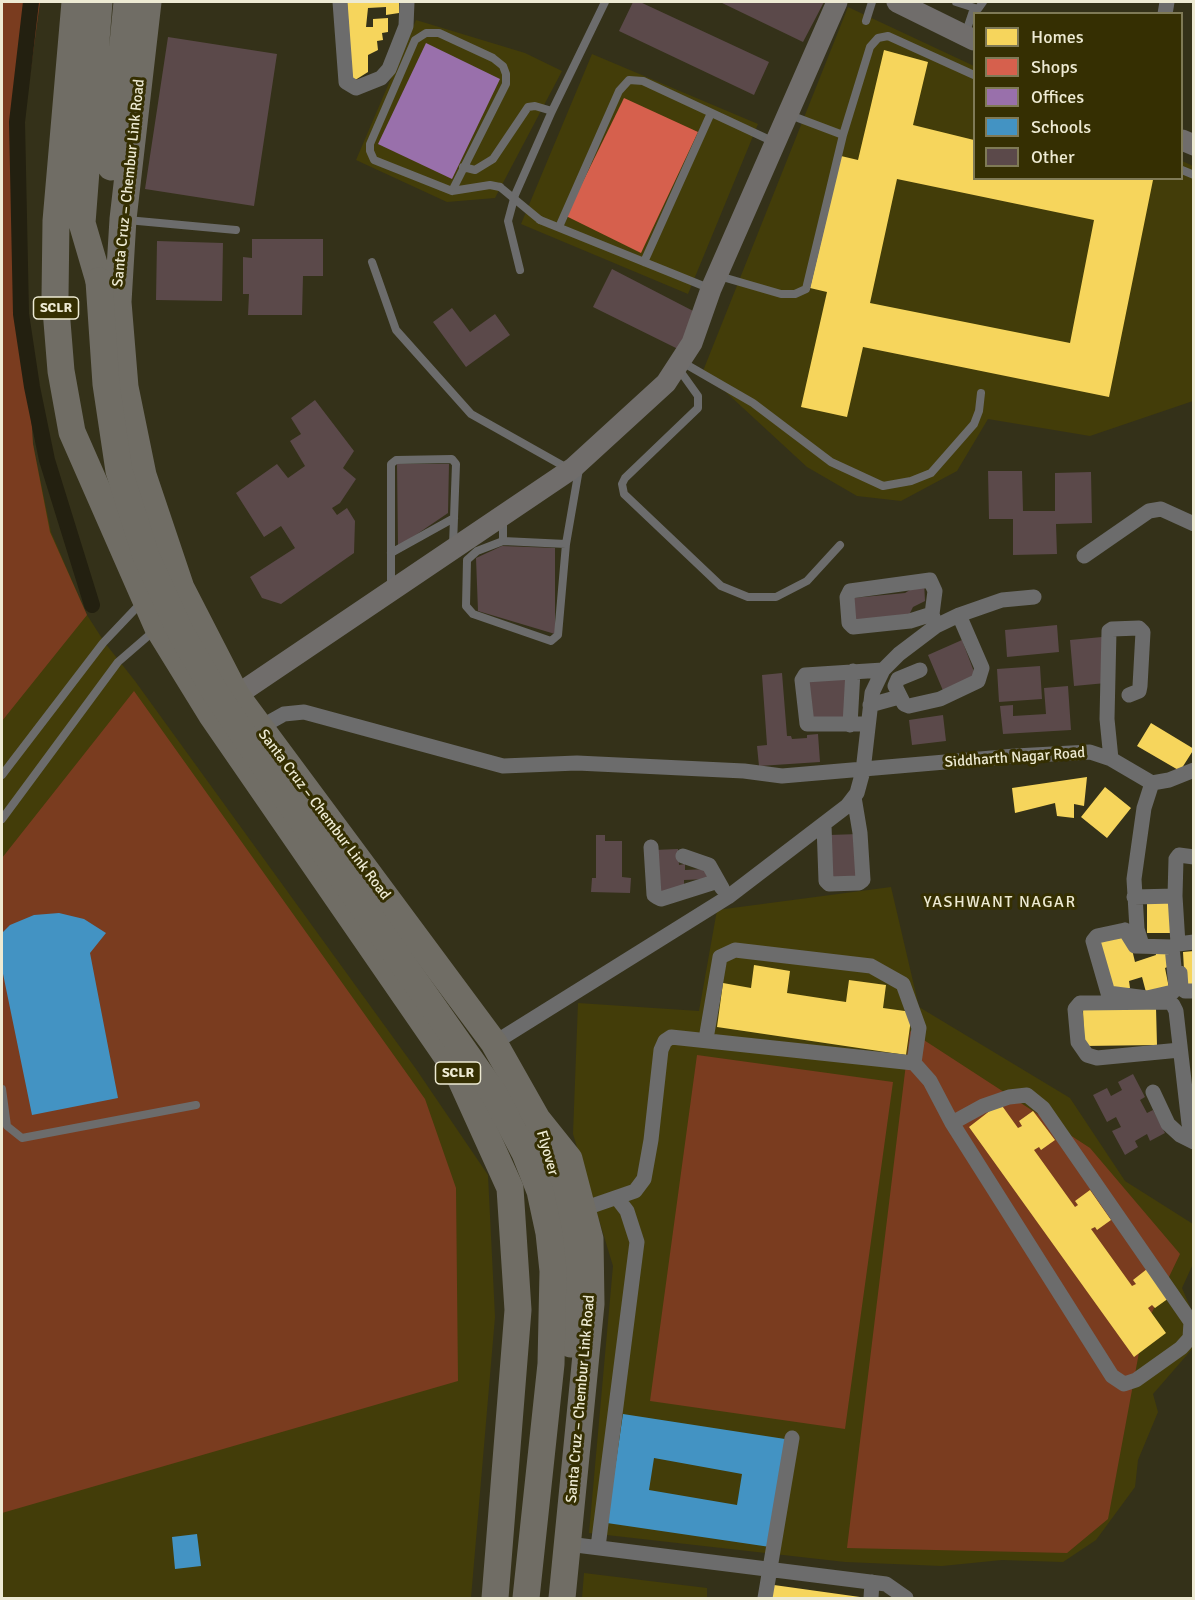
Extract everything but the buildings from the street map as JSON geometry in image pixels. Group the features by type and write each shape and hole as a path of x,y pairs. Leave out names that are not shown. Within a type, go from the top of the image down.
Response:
{"highway":[{"name":"Santa Cruz – Chembur Link Road","path":"75,2 56,221 55,297 62,371 72,432 158,628 211,714 457,1071 510,1188 516,1241 518,1310 495,1599"},
{"path":"99,2 82,223 99,281"},
{"path":"128,2 99,281 106,384 119,471 146,556 181,633 215,692 278,786 493,1092 525,1153 540,1191 549,1233 553,1271 551,1364 526,1599"},
{"name":"Santa Cruz – Chembur Link Road","path":"148,2 123,219 118,302 125,387 143,476 181,588 236,695 494,1043 537,1119 569,1159 590,1239 591,1304 568,1544 560,1598"},
{"name":"Flyover","path":"537,1119 568,1230 572,1270 571,1366 560,1598"}],"street":[{"path":"340,2 346,82 356,88 381,78 389,69 406,26 407,2"},
{"path":"211,714 575,466 666,383 692,343 820,25 837,2"},
{"path":"905,3 970,37"},
{"path":"1084,556 1149,512 1161,509 1194,524"},
{"path":"494,1043 728,897 847,806 854,797 863,771 870,705 883,670 934,620 935,591 930,580 923,578 850,591 847,597 849,623 853,627 934,620 959,615 1002,600 1035,597"},
{"path":"920,670 898,679 895,686 904,704 913,707 940,699 978,681 982,668 959,615"},
{"path":"1112,759 1107,719 1109,631 1112,628 1139,628 1143,632 1139,691 1129,695"},
{"path":"868,724 807,724 802,680 805,675 883,670"},
{"path":"850,725 853,671"},
{"path":"870,705 899,697"},
{"name":"Siddharth Nagar Road","path":"259,728 284,714 304,712 504,766 577,763 744,771 782,776 1090,752 1112,759 1152,783"},
{"path":"1142,945 1134,897 1138,841 1144,808 1152,783 1169,780 1194,770"},
{"path":"824,825 826,881 829,884 859,883 863,880 860,833 854,797"},
{"path":"651,847 654,895 657,897 661,899 718,881"},
{"path":"1194,857 1179,855 1176,859 1175,896 1183,947 1181,988 1185,991 1194,991"},
{"path":"683,856 709,865 728,897"},
{"path":"1134,897 1175,896"},
{"path":"1127,930 1133,944 1172,947 1175,989 1147,998 1108,993 1093,941 1097,936 1127,930 1136,917"},
{"path":"1183,947 1194,942"},
{"path":"706,1039 720,957 735,950 871,966 903,984 919,1028 914,1063"},
{"path":"1180,1050 1097,1058 1087,1055 1078,1042 1075,1009 1080,1003 1169,1002 1176,1011 1190,1124 1194,1130"},
{"path":"583,1209 635,1191 644,1179 651,1140 661,1050 665,1041 671,1037 914,1063 930,1081 952,1124 1112,1376 1124,1384 1136,1380 1181,1348 1190,1338 1191,1322 1043,1108 1027,1095 1009,1098 983,1106 952,1124"},
{"path":"1153,1092 1168,1124 1180,1136 1194,1142"},
{"path":"598,1547 637,1242 627,1211 617,1198"},
{"path":"765,1599 792,1438"},
{"path":"568,1544 886,1584 906,1599"},
{"path":"871,1599 872,1582"}],"lane":[{"path":"520,270 508,221 515,195 552,111 605,2"},
{"path":"866,21 873,2"},
{"path":"956,2 974,8 981,8 983,2"},
{"path":"973,12 974,8"},
{"path":"970,37 973,15"},
{"path":"452,191 506,84 506,74 503,66 492,58 439,33 426,33 416,40 370,144 374,160 452,191 490,185 500,187 540,220 644,262 715,282 780,294 795,294 806,289 843,135 870,47 878,38 888,36 973,74"},
{"path":"559,227 623,84 629,80 643,81 774,142"},
{"path":"463,167 475,170 493,159 528,107 535,106 552,111"},
{"path":"644,262 711,113"},
{"path":"786,113 843,135"},
{"path":"123,219 236,230"},
{"path":"372,262 396,330 471,414 575,466 558,635 550,641 474,614 466,606 467,560 477,550 503,541 566,544"},
{"path":"679,364 753,403 831,462 884,486 911,481 931,473 974,424 979,411 981,393"},
{"path":"679,364 698,396 698,408 625,478 622,484 624,494 721,586 748,597 776,597 807,581 840,545"},
{"path":"391,592 391,464 396,460 452,459 456,465 453,550"},
{"path":"503,515 503,541"},
{"path":"391,553 454,518"},
{"path":"2,775 103,644 144,600 181,588"},
{"path":"2,819 118,662 158,628 181,588"},
{"path":"2,1089 8,1126 22,1138 196,1105"}],"shaded area":[{"path":"2,2 40,2 16,177 33,444 50,532 87,615 2,721"},
{"path":"848,7 973,66 973,180 1183,180 1183,161 1193,166 1193,401 1090,436 988,419 957,471 901,501 857,496 807,467 703,371"},
{"path":"416,20 525,53 562,71 495,198 447,202 356,160"},
{"path":"592,54 758,124 688,294 521,224"},
{"path":"2,176 33,444 51,532 87,615 105,643 135,681 416,1069 488,1175 495,1317 471,1598 2,1598"},
{"path":"134,691 425,1099 456,1188 458,1381 2,1513 2,858"},
{"path":"891,887 919,1007 1070,1098 1125,1181 1193,1224 1193,1264 1182,1288 1193,1314 1193,1348 1153,1394 1158,1412 1138,1460 1135,1487 1096,1540 1063,1562 1002,1560 942,1566 845,1562 589,1533 613,1266 573,1134 578,1003 699,1011 717,910"},
{"path":"910,1031 1090,1148 1180,1254 1143,1331 1108,1519 1067,1553 847,1548"},
{"path":"697,1055 893,1082 845,1429 650,1401"},
{"path":"584,1573 707,1588 707,1598 582,1598"}],"waterway":[{"path":"31,2 17,122 21,314 32,387 47,460 92,605"}],"district":[{"name":"YASHWANT NAGAR","path":"1000,903"}]}
